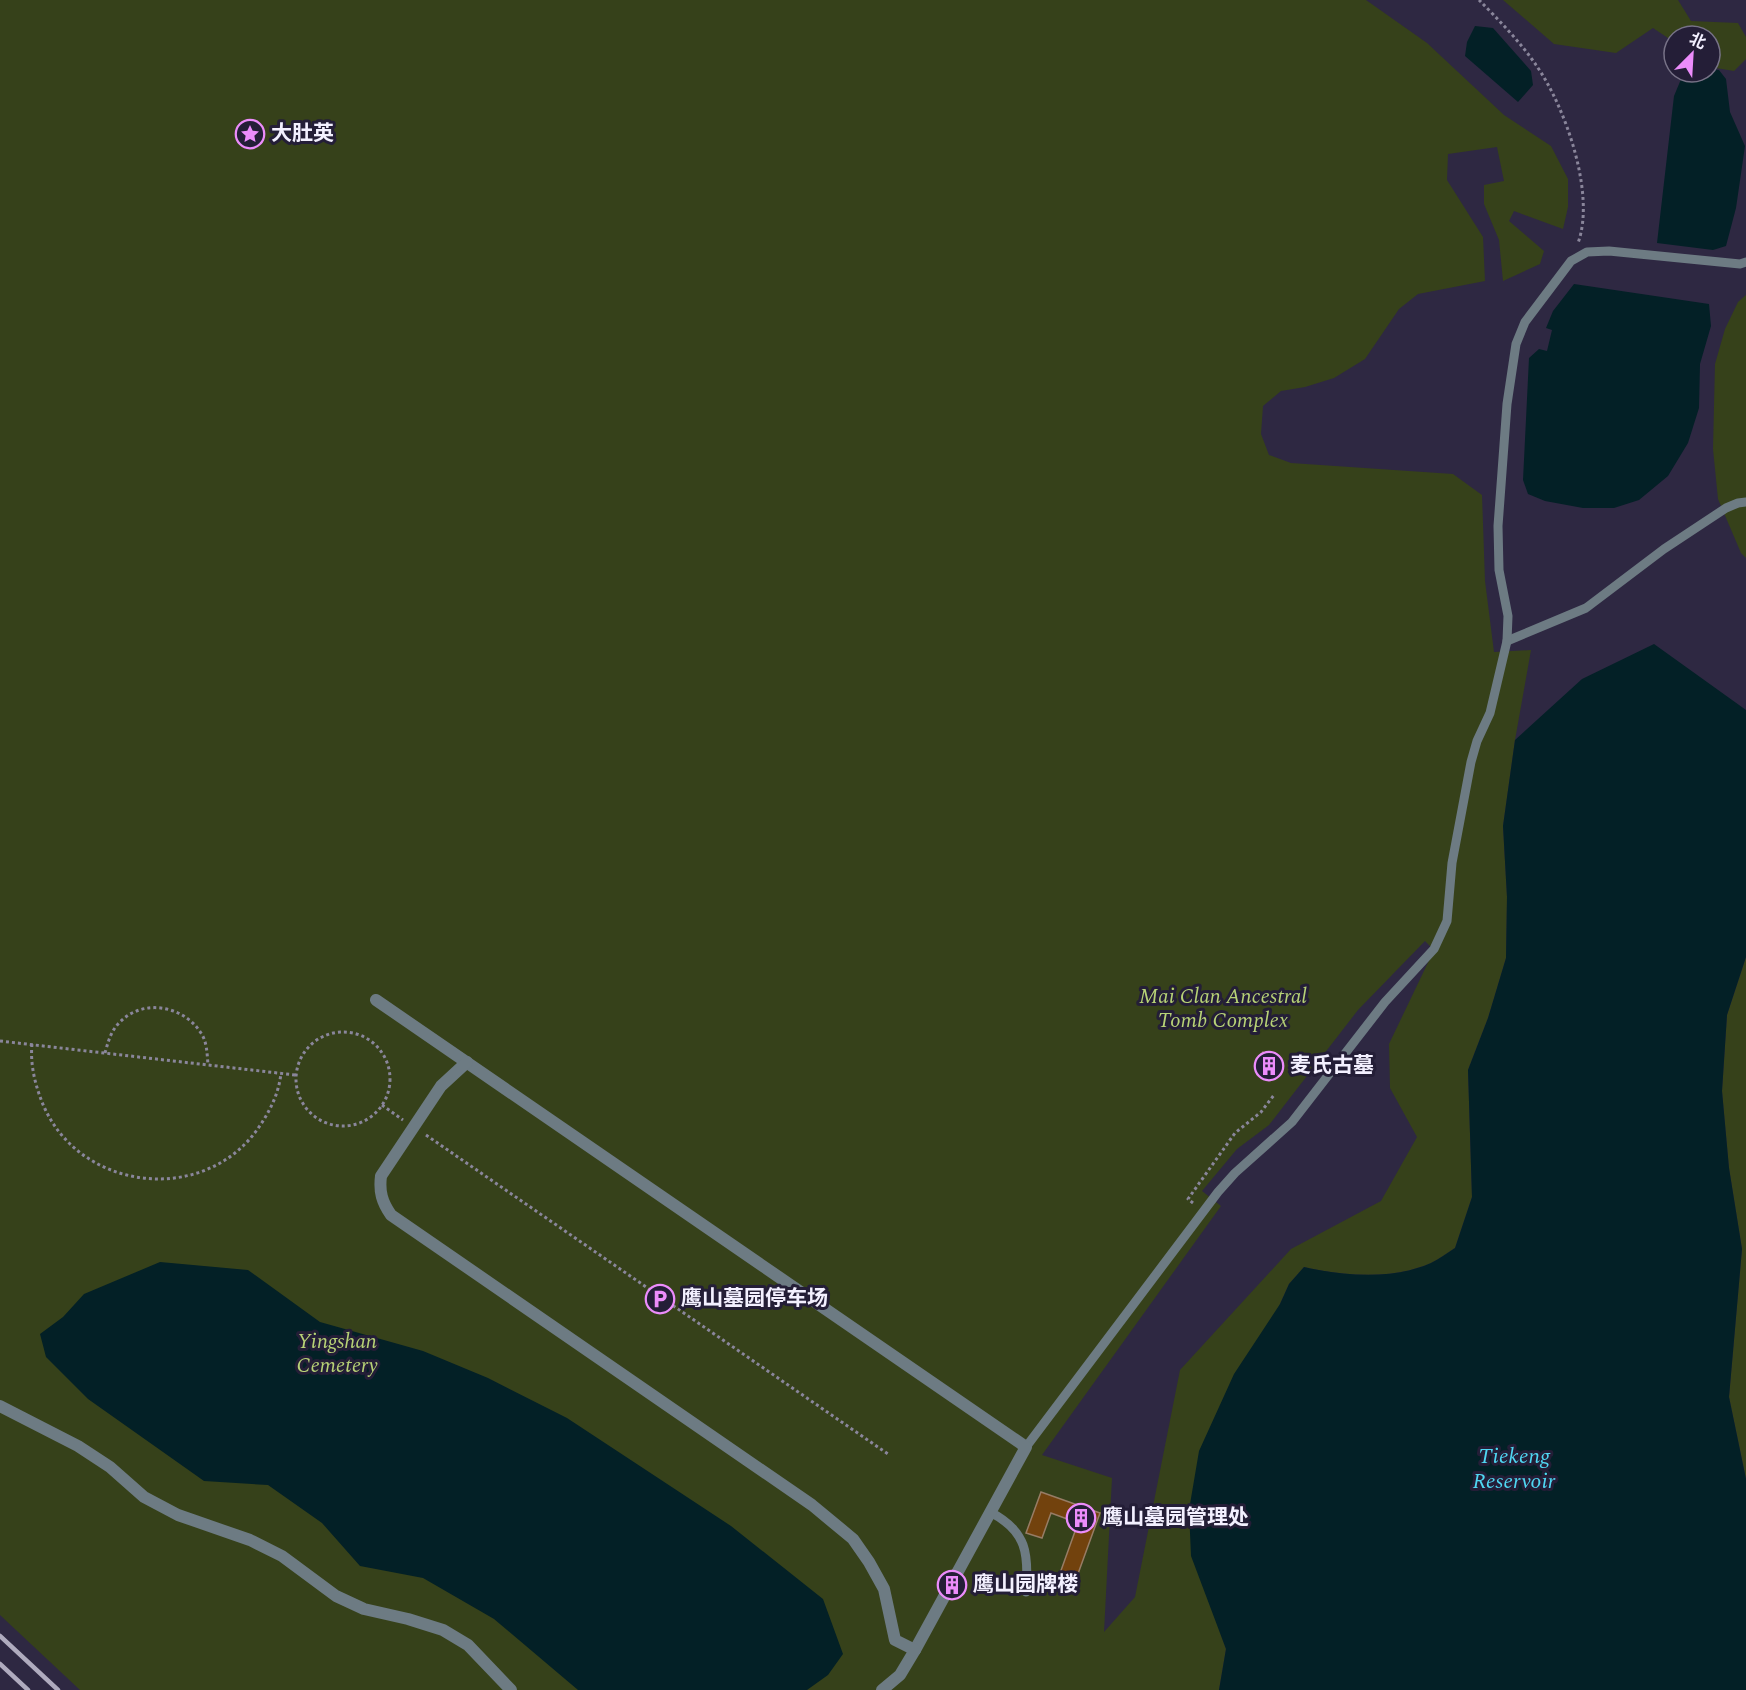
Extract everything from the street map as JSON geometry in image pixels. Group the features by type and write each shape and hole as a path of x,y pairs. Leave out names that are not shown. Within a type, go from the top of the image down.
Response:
{"street":[{"path":"376,1000 1026,1447 915,1650 900,1675 882,1690"},
{"path":"467,1062 441,1086 381,1176 379,1189 383,1203 391,1215 812,1505 853,1539 884,1589 895,1640 915,1650"},
{"path":"0,1406 78,1446 110,1467 144,1497 178,1515 250,1540 282,1556 336,1596 364,1610 408,1618 443,1630 468,1645 511,1690"}],"lane":[{"path":"1026,1447 1218,1192 1235,1173 1292,1122 1385,1002 1434,949 1447,921 1452,863 1471,762 1477,741 1490,713 1508,641 1509,616 1499,570 1498,526 1507,404 1516,344 1525,322 1571,261 1594,250 1740,264 1746,262"},
{"path":"1508,641 1586,608 1664,549 1726,508 1746,502"},
{"path":"990,1512 1007,1521 1017,1531 1024,1546 1028,1568 1026,1592"}],"path":[{"path":"1479,0 1536,65 1557,102 1568,132 1583,189 1584,217 1580,237 1571,261"},
{"path":"105,1053 110,1036 119,1023 132,1013 147,1008 163,1008 179,1012 202,1034 207,1050 208,1065"},
{"path":"335,1033 350,1033 365,1038 378,1047 386,1060 390,1076 388,1091 382,1105 372,1117 358,1124 342,1126 327,1124 313,1116 303,1105 297,1090 296,1075 299,1060 308,1047 320,1038 335,1033"},
{"path":"0,1041 296,1075"},
{"path":"32,1044 35,1086 46,1114 64,1139 87,1159 115,1173 145,1180 176,1179 205,1171 232,1156 254,1135 271,1109 281,1073"},
{"path":"1188,1199 1235,1132 1261,1112 1274,1095"},
{"path":"382,1105 888,1454"}],"green space":[{"path":"0,0 1366,0 1427,43 1504,115 1551,146 1568,179 1568,207 1563,229 1514,211 1509,221 1544,251 1540,264 1503,281 1499,240 1484,204 1484,185 1504,181 1497,147 1448,154 1447,180 1483,237 1485,281 1418,294 1399,309 1365,359 1334,378 1305,387 1281,391 1263,406 1261,434 1269,455 1291,463 1453,474 1482,495 1485,581 1494,652 1531,650 1503,826 1507,897 1506,958 1488,1018 1468,1070 1472,1197 1455,1248 1431,1263 1400,1272 1368,1275 1335,1273 1304,1267 1289,1284 1280,1304 1211,1606 1226,1649 1219,1690 80,1690 0,1615","holes":["1425,941 1434,950 1389,1044 1390,1088 1417,1137 1381,1201 1291,1249 1180,1370 1135,1597 1104,1632 1112,1478 1042,1455 1221,1206 1202,1191 1237,1149 1269,1125 1358,1010"]},
{"path":"1503,0 1678,0 1691,21 1738,23 1746,37 1746,59 1734,71 1722,69 1722,24 1662,24 1662,34 1653,28 1616,53 1554,44"},
{"path":"1746,295 1746,558 1741,553 1718,499 1713,449 1715,364 1725,329 1738,302"},
{"path":"1746,957 1746,1479 1729,1397 1742,1249 1729,1168 1722,1091 1727,1015"}],"water":[{"path":"1475,26 1493,28 1531,71 1533,85 1518,102 1465,56 1467,42"},
{"path":"1722,74 1726,79 1730,112 1745,146 1736,208 1726,246 1713,250 1657,243 1674,96 1679,84 1722,84"},
{"path":"1574,284 1709,304 1711,326 1700,364 1699,408 1688,443 1668,476 1639,500 1614,508 1583,508 1545,501 1528,494 1523,480 1529,358 1539,349 1547,351 1552,330 1546,328 1553,311"},
{"name":"Tiekeng Reservoir","path":"1654,644 1746,710 1746,957 1727,1015 1722,1091 1729,1168 1742,1249 1729,1397 1746,1479 1746,1690 1219,1690 1226,1649 1191,1556 1189,1510 1199,1451 1234,1374 1280,1304 1289,1284 1304,1267 1335,1273 1368,1275 1401,1272 1431,1263 1455,1248 1472,1197 1468,1070 1488,1018 1506,958 1507,897 1503,826 1515,740 1582,679"},
{"path":"160,1262 248,1270 320,1322 423,1351 488,1378 567,1418 731,1526 823,1599 843,1654 828,1675 807,1690 578,1690 494,1619 423,1578 360,1566 322,1523 268,1485 204,1481 88,1399 46,1357 40,1334 63,1317 84,1294"}],"building":[{"path":"1263,1052 1275,1061 1268,1071 1256,1061"},
{"name":"鹰山墓园管理处","path":"1041,1492 1100,1513 1075,1582 1059,1576 1078,1523 1051,1513 1042,1538 1026,1533"}],"railway":[{"path":"0,1636 58,1690"},
{"path":"0,1664 28,1690"}],"place":[{"name":"大肚英","path":"250,134"},
{"name":"麦氏古墓","path":"1269,1066"},
{"name":"鹰山墓园停车场","path":"660,1299"},
{"name":"鹰山墓园管理处","path":"1081,1518"},
{"name":"鹰山园牌楼","path":"952,1585"}],"park label":[{"name":"Mai Clan Ancestral Tomb Complex","path":"1223,1009"},
{"name":"Yingshan Cemetery","path":"337,1354"}]}
